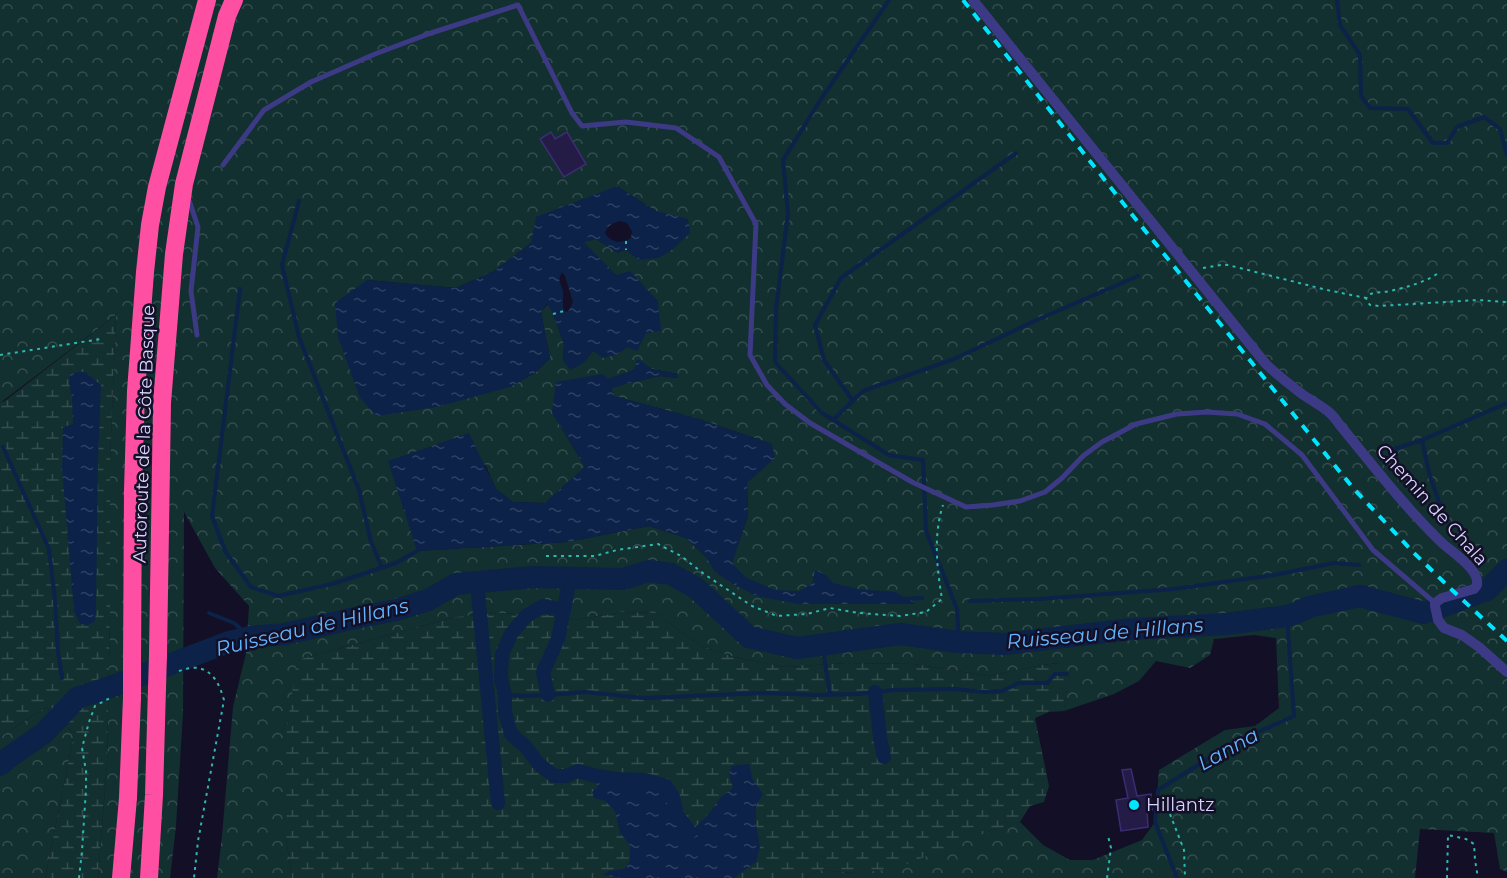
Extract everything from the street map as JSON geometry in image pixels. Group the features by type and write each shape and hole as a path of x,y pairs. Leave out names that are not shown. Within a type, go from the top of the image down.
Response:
{"highway":[{"name":"Autoroute de la Côte Basque","path":"121,878 128,798 132,698 136,391 145,272 157,187 207,0"},
{"name":"Autoroute de la Côte Basque","path":"148,878 158,688 162,403 174,254 184,184 227,16 234,0"}],"street":[{"path":"973,0 1192,273"},
{"name":"Chemin de Chala","path":"1192,273 1264,363 1304,396 1333,414 1407,507 1477,575 1477,585 1474,589 1442,598 1435,607"},
{"path":"1435,607 1438,620 1444,628 1462,635 1507,672"}],"lane":[{"path":"223,165 264,110 311,82 431,33 518,5 572,113 582,126 626,122 676,128 719,157 756,224 750,355 767,385 785,404 810,423 912,482 966,507 1020,501 1045,492 1083,456 1102,442 1136,424 1177,414 1207,412 1237,414 1266,424 1302,454 1373,550 1435,607"},
{"path":"184,184 198,227 191,291 197,335"}],"path":[{"path":"626,241 626,250"},
{"path":"1192,273 1208,267 1228,265 1366,298"},
{"path":"1366,298 1370,293 1387,292 1418,284 1437,274"},
{"path":"1366,298 1370,305 1379,306 1468,301 1507,302"},
{"path":"553,314 564,311"},
{"path":"0,355 101,339"},
{"path":"546,555 595,556 658,544 681,556 752,606 777,616 807,614 830,608 900,616 926,612 942,599 937,535 946,497"},
{"path":"179,671 196,667 210,672 224,700 198,841 194,878"},
{"path":"79,878 86,789 82,748 95,706 110,698"},
{"path":"1170,814 1184,850 1185,878"},
{"path":"1447,878 1448,835 1466,839 1474,844 1478,878"},
{"path":"1107,878 1112,848 1108,836"}],"green space":[{"path":"0,0 1507,0 1507,872 1500,869 1494,833 1420,829 1415,878 805,878 819,870 854,873 1020,822 1043,845 1070,860 1093,860 1142,840 1155,822 1159,770 1225,730 1255,726 1279,708 1276,638 1254,635 1214,639 1210,655 1190,668 1156,661 1139,681 1114,694 1064,711 1067,687 1059,663 988,676 914,664 846,663 786,667 734,657 701,646 656,613 623,612 574,620 548,615 498,613 455,617 297,660 286,838 292,878 217,878 233,707 246,653 249,606 215,568 184,512 183,713 176,826 170,878 98,878 107,762 110,459 116,315 0,403","holes":["617,186 656,211 618,253 596,239 583,242 616,275 627,347 616,355 593,351 582,364 563,361 564,344 548,304 541,312 550,358 536,372 510,387 367,280 456,288 494,271 531,243","637,361 652,369 678,374 678,378 660,376 611,388 614,396 699,419 772,444 747,483 748,516 730,567 706,557 686,538 649,526 567,542 417,551 485,464 496,489 513,502 545,503 585,467 552,412 608,379 634,370"]},
{"path":"116,315 110,459 107,762 98,878 45,878 74,734 46,707 0,737 0,403"},
{"path":"623,612 656,613 701,646 734,657 786,667 846,663 914,664 988,676 1060,663 1067,687 1064,711 1049,712 1035,718 1049,786 1044,802 1030,806 1020,822 988,832 894,869 854,873 819,870 805,878 292,878 286,838 284,749 297,660 455,617 497,613 548,615 574,620"},
{"path":"46,707 74,734 45,878 0,878 0,737"}],"water":[{"path":"617,186 656,211 688,219 690,233 659,258 639,260 626,250 618,253 596,239 584,242 616,275 630,271 658,301 661,331 646,333 637,351 627,347 616,355 603,358 593,351 582,364 570,370 563,361 564,344 552,311 547,304 541,312 550,358 536,372 510,387 437,407 377,416 360,398 338,337 335,303 367,280 456,288 494,271 531,243 536,217","holes":["620,221 627,223 632,231 631,238 617,242 605,234 612,224","562,272 573,302 567,312 563,308 563,291 559,279"]},
{"path":"637,360 652,369 678,374 678,378 660,376 611,388 614,396 699,419 772,444 775,458 747,483 748,516 732,563 745,577 775,590 799,591 812,584 815,570 826,575 833,583 858,589 895,592 916,604 798,604 756,596 715,572 706,557 686,538 649,526 567,542 417,551 388,461 469,433 496,489 513,502 545,503 585,467 552,412 556,382 603,374 608,379 634,370"},
{"path":"85,372 101,385 96,611 95,621 88,625 80,624 74,611 62,468 63,427 73,424 70,374"},
{"path":"1507,563 1507,576 1490,594 1431,612 1430,608 1484,587"},
{"path":"749,764 753,780 763,794 756,806 760,847 756,862 734,878 622,878 602,875 609,871 624,869 630,861 630,845 620,833 615,811 605,801 594,798 592,792 598,787 592,775 615,779 645,780 666,786 673,797 677,815 690,832 706,817 721,797 733,788 729,775 731,766"}],"building":[{"path":"551,132 555,139 567,132 586,164 564,177 540,139"},
{"path":"1131,769 1137,796 1151,794 1152,810 1147,810 1148,827 1121,831 1116,800 1128,798 1122,770"}],"waterway":[{"path":"889,0 821,99 783,160 788,214 776,309 775,362 822,413 889,455 923,460 926,531 957,609 959,642"},
{"path":"1337,0 1340,25 1360,55 1361,96 1370,108 1408,109 1433,143 1447,143 1457,127 1484,117 1500,129 1507,155"},
{"path":"853,401 824,360 815,325 841,278 1016,153"},
{"path":"299,201 282,265 299,337 359,490 371,542 382,568"},
{"path":"833,420 863,391 954,359 1138,276"},
{"path":"240,289 212,516 225,551 251,587 278,596 332,584 396,563 417,551"},
{"path":"1391,450 1422,440 1507,403"},
{"path":"1422,440 1429,473 1442,511"},
{"path":"3,447 49,549 62,678"},
{"path":"970,601 1039,599 1174,589 1274,575 1334,563 1359,565"},
{"name":"Ruisseau de Hillans","path":"0,765 44,733 77,698 229,642 250,637 285,634 396,610 428,600 456,584 534,577 623,579 649,571 671,574 696,588 749,637 797,648 900,634 959,642 1005,644 1132,629 1226,624 1287,616 1309,607 1360,596 1424,613 1487,590 1507,570"},
{"path":"548,695 543,672 558,639 570,578"},
{"path":"477,583 498,803"},
{"path":"902,599 922,598"},
{"path":"564,610 543,606 526,616 511,634 502,654 501,680 505,694 505,712 511,734 525,746 539,764 554,776 566,776 578,771 615,779 645,780 666,786 673,797 677,815 690,832"},
{"path":"209,613 234,623 250,637"},
{"name":"Lanna","path":"1177,878 1155,822 1158,790 1235,742 1294,716 1287,616"},
{"path":"822,644 830,694"},
{"path":"505,694 521,696 586,692 644,698 766,693 858,694 894,690 954,689 985,692 1002,691 1019,683 1047,683 1055,674 1067,674"},
{"path":"875,692 884,757"}],"railway":[{"path":"963,0 1130,212 1353,488 1413,552 1507,641"}],"place":[{"name":"Hillantz","path":"1134,805"}]}
